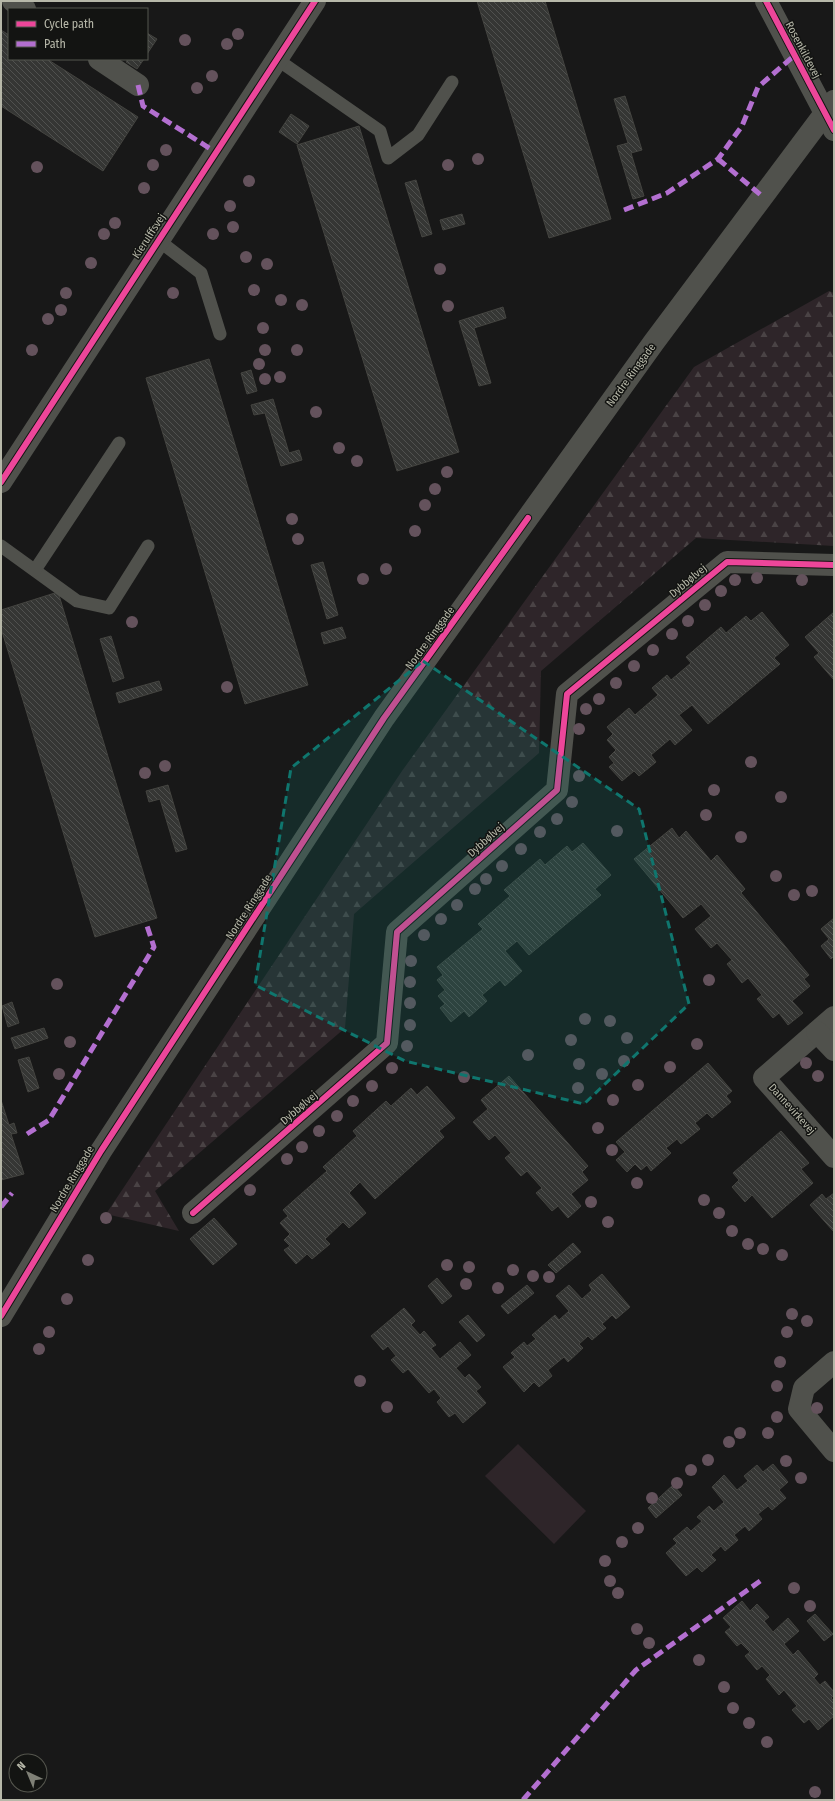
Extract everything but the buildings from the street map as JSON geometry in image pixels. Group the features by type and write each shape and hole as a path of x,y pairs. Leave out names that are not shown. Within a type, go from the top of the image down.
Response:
{"street":[{"path":"13,1 24,8"},
{"name":"Kierulffsvej","path":"1,482 158,240 278,60 315,1"},
{"name":"Rosenkildevej","path":"766,1 831,115"},
{"path":"100,60 138,85"},
{"name":"Nordre Ringgade","path":"1,1316 101,1151 384,718 654,342 831,115"},
{"name":"Dybbølvej","path":"193,1213 387,1043 397,932 557,790 567,694 727,562 834,565"},
{"name":"Dannevirkevej","path":"834,1017 764,1078 834,1157"},
{"path":"817,1032 834,1050"},
{"path":"834,1362 804,1388 799,1409 834,1451"}],"lane":[{"path":"278,60 380,131 388,158 418,135 452,82"},
{"name":"Kierulffsvej","path":"158,240 201,273 220,334"},
{"path":"35,570 119,443"},
{"path":"1,546 77,601 109,608 148,546"}],"highlighted area":[{"path":"423,661 639,809 689,1004 584,1104 405,1061 255,985 291,768"}],"green space":[{"path":"829,291 834,293 834,546 696,538 541,671 539,753 354,914 345,1028 155,1191 179,1231 106,1214 402,771 694,367"},
{"path":"518,1444 586,1511 554,1544 485,1476"}],"marked path":[{"path":"624,210 667,193 718,159 742,126 758,87 795,55"},
{"path":"138,85 143,106 217,153"},
{"path":"718,159 762,196"},
{"path":"27,1134 49,1120 154,947 147,926"},
{"path":"1,1207 12,1193"},
{"path":"523,1800 636,1670 763,1579"}],"cycle path":[{"path":"1,482 315,1"},
{"path":"766,1 834,130"},
{"path":"1,1316 101,1151 384,718 528,518"},
{"path":"193,1213 387,1043 397,932 557,790 567,694 727,562 834,565"}]}
